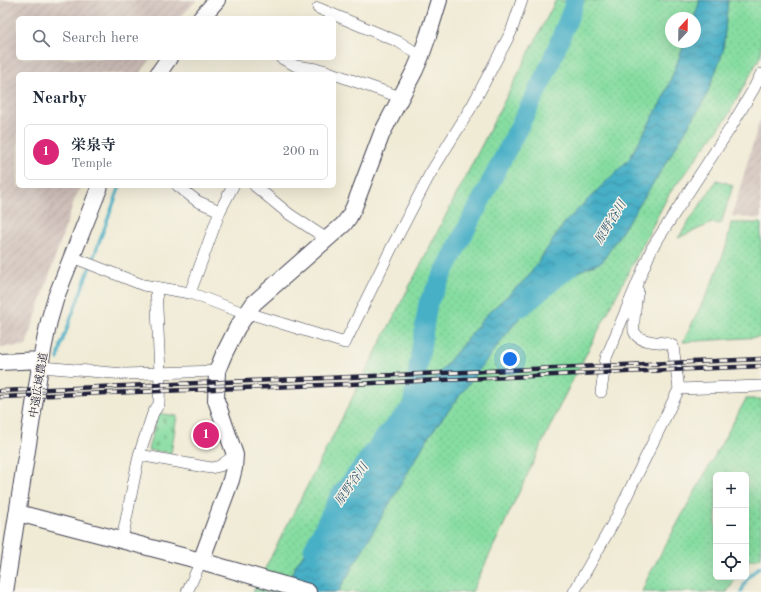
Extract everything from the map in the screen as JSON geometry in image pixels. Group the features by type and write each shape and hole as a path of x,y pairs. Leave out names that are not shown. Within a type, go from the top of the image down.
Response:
{"street":[{"path":"204,16 217,0"},
{"path":"187,592 201,561 234,468 235,455 216,400 217,371 224,354 237,328 254,303 344,224 349,217 382,132 421,56 440,0"},
{"path":"72,256 143,285 190,293 247,314 345,343 430,174 472,106 511,32 522,0"},
{"path":"318,8 399,42 421,56"},
{"path":"159,72 168,60"},
{"path":"285,60 296,66 328,72"},
{"path":"600,392 606,358 652,248 731,127 761,74"},
{"path":"336,75 400,97"},
{"name":"中遠広域農道","path":"5,592 49,321 56,297 99,188"},
{"path":"181,188 197,201 220,211"},
{"path":"190,293 220,211 232,188"},
{"path":"257,188 289,214 327,239"},
{"path":"574,592 616,518 679,389 673,346 669,343 649,342 638,338 634,331 637,295 641,273"},
{"path":"122,540 139,455 153,413 159,404 160,373 156,287"},
{"path":"0,362 41,363 125,374 217,371"},
{"path":"679,389 761,386"},
{"path":"139,455 211,468 220,466 235,455"},
{"path":"18,513 201,561 308,592"}],"shaded area":[{"path":"0,0 197,0 181,16 16,16 16,60 150,60 141,72 16,72 16,188 80,188 74,201 26,346 0,347"},
{"path":"761,119 761,219 732,216 759,122"}],"green space":[{"path":"556,0 761,0 761,55 726,119 669,194 564,397 472,592 253,592"},
{"path":"717,180 733,185 721,224 712,223 678,238"},
{"path":"731,223 761,223 761,337 683,342 714,279 726,247"},
{"path":"746,399 761,399 761,558 749,561 749,472 713,472 713,580 735,580 727,592 642,592 648,577"},
{"path":"158,413 177,416 171,453 148,450"}],"water":[{"path":"700,0 728,0 723,52 705,99 656,179 602,262 546,285 505,336 429,436 338,592 282,592 297,563 361,474 412,407 487,314 528,277 565,222 629,159 664,97 683,48 701,48 701,12 696,12"}],"waterway":[{"name":"原野谷川","path":"412,407 428,303 549,67 575,0"},
{"path":"58,359 61,345 119,188"},
{"name":"原野谷川","path":"522,307 570,267"},
{"name":"原野谷川","path":"313,549 339,497 387,434 431,389"},
{"path":"741,592 747,579 759,567 761,567"}],"railway":[{"path":"0,391 761,359"},
{"path":"0,397 350,384 761,366"}],"place":[{"name":"栄泉寺","path":"206,435"}]}
